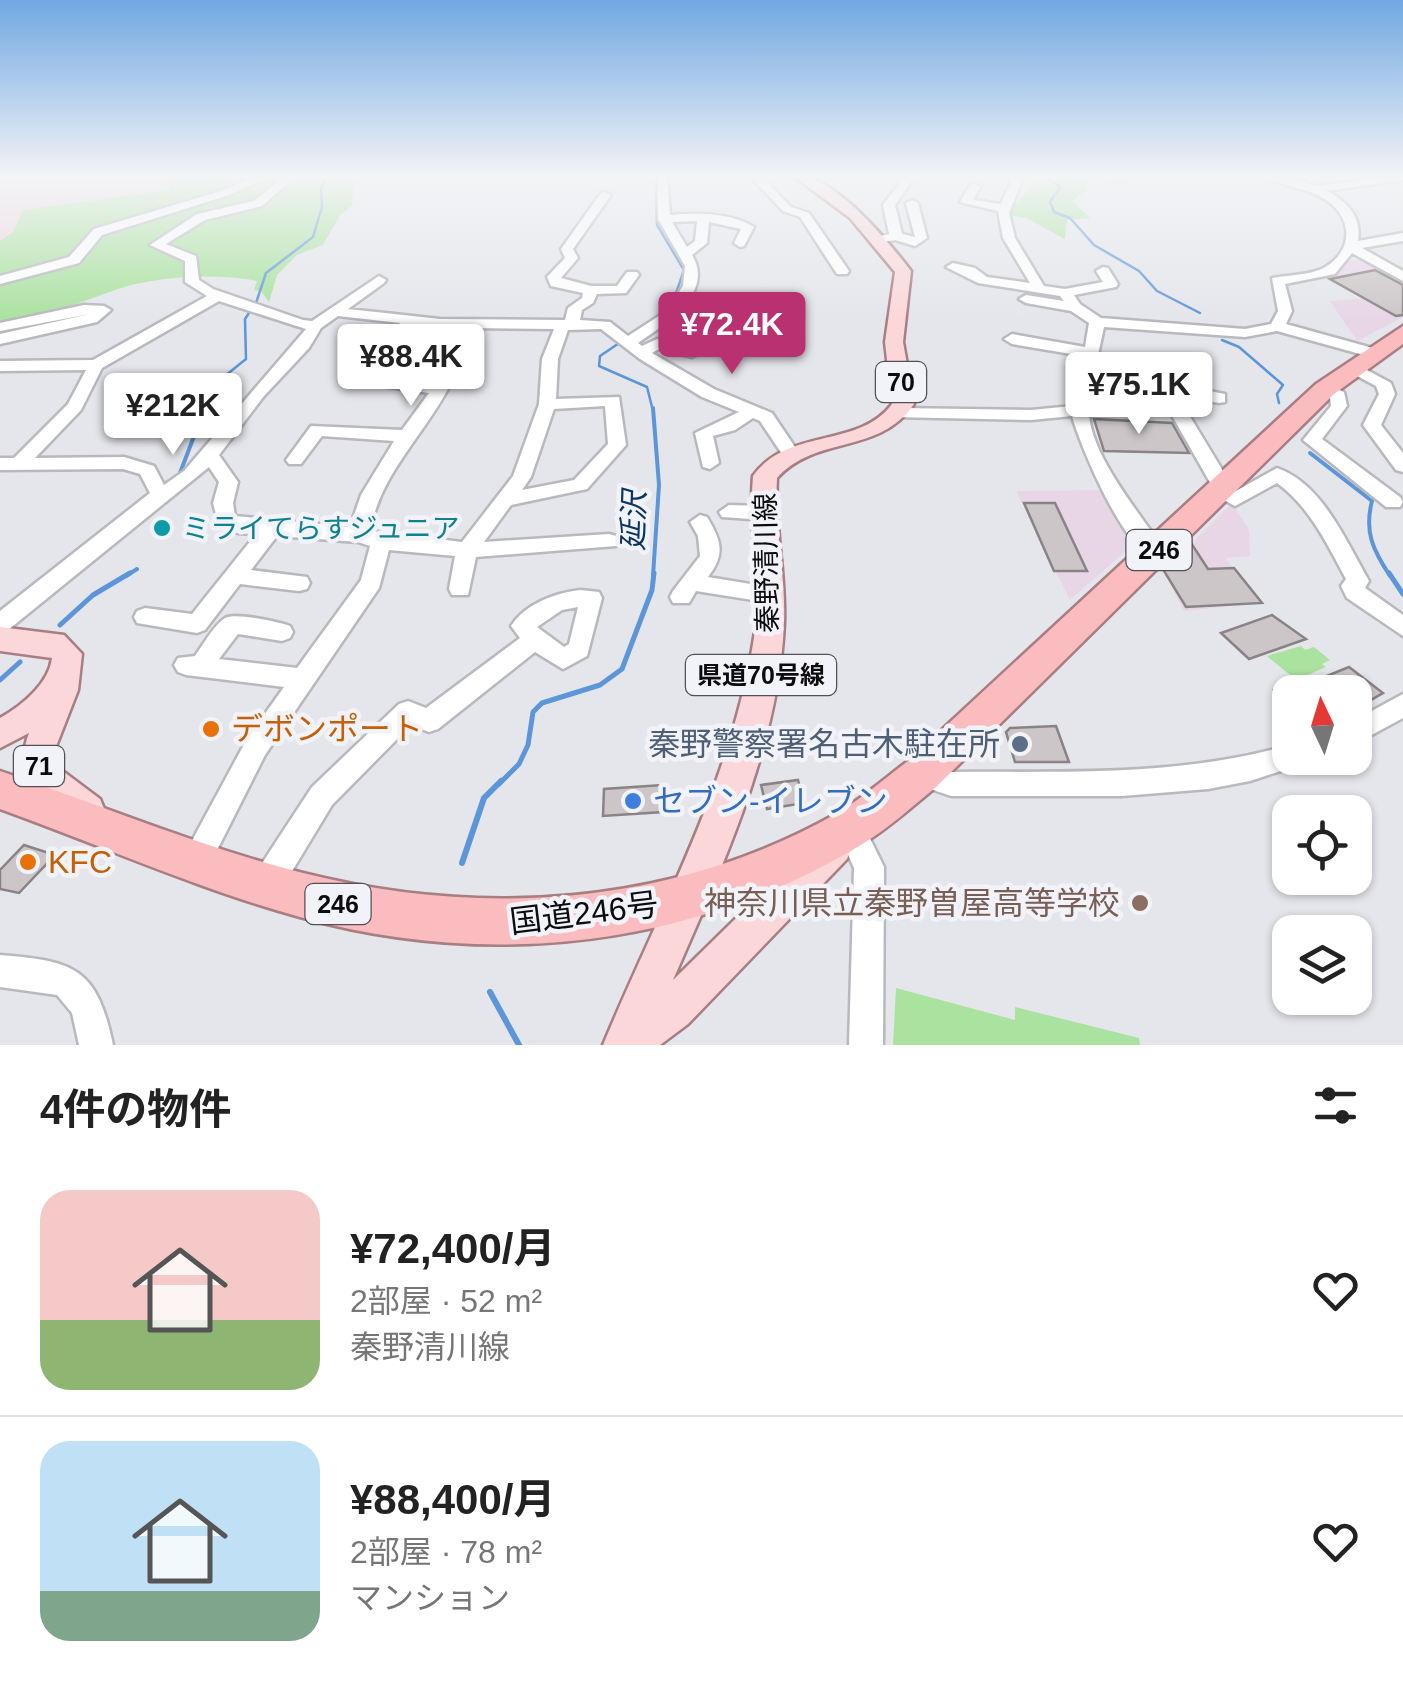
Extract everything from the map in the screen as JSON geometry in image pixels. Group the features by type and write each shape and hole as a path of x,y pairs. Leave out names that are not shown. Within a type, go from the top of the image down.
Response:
{"highway":[{"name":"国道246号","path":"0,790 266,885 330,902 448,924 564,922 690,898 850,828 922,774 1325,389 1384,348"}],"main road":[{"name":"70","path":"869,224 888,238 903,271 894,342 903,390 900,413"},
{"name":"秦野清川線","path":"624,1045 690,898 748,742 768,645 772,595 766,476 790,453 871,430 900,413"},
{"path":"0,638 11,643 54,643 65,664"},
{"path":"0,657 19,651 65,664"},
{"name":"71","path":"0,734 31,716 65,664"},
{"name":"71","path":"65,664 63,690 39,749 39,768 56,788 112,828"},
{"path":"624,1045 702,982 850,828"}],"street":[{"path":"0,280 74,260 98,232 126,224"},
{"path":"188,224 155,243 191,259 192,282 213,294 314,326"},
{"path":"584,224 566,249 572,258 570,264 553,282 591,290 620,290 631,279"},
{"path":"630,343 670,314 686,296 692,266 667,224"},
{"path":"684,254 701,243 702,224"},
{"path":"738,224 748,226 740,243"},
{"path":"807,224 809,231 829,247 842,271"},
{"path":"888,224 888,238 915,242 922,238 918,224"},
{"path":"1006,224 1009,238 1038,286"},
{"path":"1276,327 1285,311 1277,282 1330,271 1351,246 1357,224"},
{"path":"1351,246 1403,237"},
{"path":"1351,246 1403,276"},
{"path":"963,267 982,280 1065,293 1111,284 1101,273"},
{"path":"0,624 160,495 185,481 210,456 256,394 305,346 314,326 379,280"},
{"path":"460,589 467,550 522,477 547,404 550,359 575,308 588,300 591,290"},
{"path":"1065,293 1075,307 1097,322 1244,334 1276,327 1384,348 1374,374 1387,394 1372,425 1403,466"},
{"path":"0,366 96,365 188,313 213,294"},
{"path":"1026,300 1075,307"},
{"path":"0,327 84,309 104,310 92,320 0,339"},
{"path":"338,312 461,323 605,325 708,393 752,410 775,427 790,453"},
{"path":"388,346 411,320"},
{"path":"1097,322 1090,373 1078,410 1117,500 1133,528 1156,553"},
{"path":"198,860 256,747 371,582 370,538 405,436 439,388 461,323"},
{"path":"1012,339 1093,353"},
{"path":"630,343 692,352 709,343"},
{"path":"9,464 75,406 96,365"},
{"path":"1090,373 1219,398"},
{"path":"388,383 439,388"},
{"path":"1164,387 1220,489 1235,500 1277,474 1288,481 1326,518 1358,581 1352,586 1355,592 1403,627"},
{"path":"1325,389 1338,396 1338,406 1312,440 1393,502"},
{"path":"506,500 580,486 617,445 612,399 547,404"},
{"path":"1380,404 1403,406"},
{"path":"710,462 704,432 728,426 752,410"},
{"path":"900,413 1050,414 1078,410"},
{"path":"296,460 319,427 405,436"},
{"path":"210,456 228,482 223,503 226,520 270,531 467,550 609,541"},
{"path":"9,464 124,463 147,470 160,495"},
{"path":"729,512 765,513"},
{"path":"700,522 710,537 711,556 708,566 686,590 772,595"},
{"path":"145,617 192,630 270,531"},
{"path":"234,576 300,583"},
{"path":"282,632 233,624 193,666 303,679"},
{"path":"266,885 322,796 408,712 430,721 535,638"},
{"path":"1372,725 1400,711"},
{"path":"922,774 951,784 1175,780 1272,764"},
{"path":"850,828 868,866 866,1045"},
{"path":"0,971 41,974 76,987 90,1006 96,1045"}],"shaded area":[{"path":"0,224 59,224 0,242"},
{"path":"1367,259 1403,279 1403,317 1357,341 1330,301 1364,298 1322,275 1344,261"},
{"path":"1108,490 1136,542 1070,600 1016,491"},
{"path":"1232,503 1249,530 1250,556 1225,558 1262,603 1184,611 1164,571"}],"green space":[{"path":"17,224 335,224 323,245 297,255 277,275 269,302 261,291 254,290 257,281 187,277 134,285 47,314 0,323 0,241"},
{"path":"1037,224 1067,224 1065,239"},
{"path":"1301,646 1305,650 1314,647 1330,660 1322,664 1326,667 1308,675 1290,675 1267,656"},
{"path":"896,988 1015,1020 1015,1007 1139,1038 1140,1045 893,1045"}],"building":[{"path":"1375,270 1403,285 1403,315 1396,316 1330,279"},
{"path":"1094,419 1172,423 1189,453 1104,451"},
{"path":"1024,503 1055,503 1087,571 1054,571"},
{"path":"1191,543 1208,569 1234,568 1262,603 1186,607 1164,571"},
{"path":"1272,615 1306,639 1249,659 1221,633"},
{"path":"1349,667 1359,675 1329,675"},
{"path":"1372,685 1383,693 1372,699"},
{"path":"1056,726 1069,762 1015,762 1006,732 1010,728"},
{"path":"798,780 804,803 767,809 761,785"},
{"name":"セブン-イレブン","path":"662,785 663,812 603,816 604,789"},
{"name":"KFC","path":"24,845 55,855 19,893 0,889 0,870"}],"waterway":[{"path":"256,303 266,273 313,237 317,224"},
{"name":"延沢","path":"657,224 684,270 674,299"},
{"path":"1075,224 1094,245 1139,271 1157,291 1200,313"},
{"path":"214,411 223,400 209,394 210,388 246,359 245,319 249,313"},
{"name":"延沢","path":"637,331 600,356 599,366 647,387 653,411"},
{"path":"1222,340 1239,347 1283,385 1277,394 1279,403"},
{"path":"180,473 196,431 216,408"},
{"name":"延沢","path":"653,408 659,485 653,576"},
{"path":"1310,453 1372,501 1372,540 1390,576"},
{"path":"126,576 137,569"},
{"path":"60,625 93,595 130,573"},
{"name":"延沢","path":"499,784 519,764 528,745 533,712 542,703 600,685 622,669 652,590 654,573"},
{"path":"1389,573 1403,594"},
{"path":"0,680 20,662"},
{"name":"延沢","path":"462,863 484,798 501,781"},
{"name":"延沢","path":"490,992 519,1045"}],"place":[{"name":"ミライてらすジュニア","path":"162,528"},
{"name":"デボンポート","path":"211,729"},
{"name":"秦野警察署名古木駐在所","path":"1020,744"},
{"name":"セブン-イレブン","path":"633,801"},
{"name":"KFC","path":"28,862"},
{"name":"神奈川県立秦野曽屋高等学校","path":"1140,903"}]}
